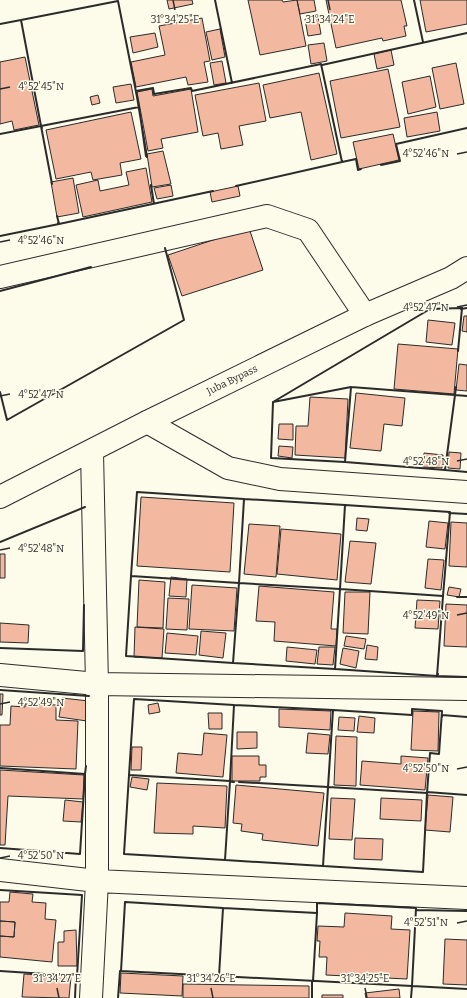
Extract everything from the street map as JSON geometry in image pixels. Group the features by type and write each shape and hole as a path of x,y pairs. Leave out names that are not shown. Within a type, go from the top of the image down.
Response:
{"street":[{"path":"0,277 266,216 308,230 365,315"},
{"name":"Juba Bypass","path":"0,498 92,452 147,422 365,315 462,275"},
{"path":"147,422 228,468 280,479 467,492"},
{"path":"91,998 97,881 97,684 92,452"},
{"path":"0,675 97,684 467,689"},
{"path":"0,870 97,881 467,898"}],"building":[{"path":"167,0 192,0 193,4 169,9"},
{"path":"248,0 282,0 283,2 297,0 306,46 260,55"},
{"path":"297,0 314,0 316,11 300,14"},
{"path":"326,0 401,0 407,26 404,26 406,36 383,41 382,38 336,48"},
{"path":"420,0 467,0 467,24 426,32"},
{"path":"318,17 321,34 308,36 305,19"},
{"path":"202,18 210,61 204,62 208,82 188,85 186,77 136,87 131,62 165,55 159,26"},
{"path":"220,29 225,57 212,60 206,32"},
{"path":"155,33 158,47 133,53 130,37"},
{"path":"324,43 327,61 311,64 308,45"},
{"path":"391,50 394,65 377,69 374,54"},
{"path":"25,57 39,125 14,130 12,121 0,124 0,62"},
{"path":"222,61 226,83 214,85 210,63"},
{"path":"456,63 464,104 440,109 432,68"},
{"path":"388,69 400,127 341,138 330,81"},
{"path":"319,73 337,154 311,160 301,112 270,118 263,85"},
{"path":"430,76 436,107 408,114 402,82"},
{"path":"259,83 266,121 239,126 243,145 221,149 218,133 203,136 195,95"},
{"path":"131,84 134,100 116,103 113,87"},
{"path":"152,89 153,96 191,89 198,132 161,139 163,148 148,151 137,92"},
{"path":"98,95 100,103 92,105 90,97"},
{"path":"131,112 141,159 120,163 122,175 93,180 91,172 56,179 46,130"},
{"path":"437,112 440,131 407,137 404,118"},
{"path":"393,134 399,160 359,169 353,142"},
{"path":"163,151 171,184 152,187 147,154"},
{"path":"146,168 152,202 83,217 76,185 98,180 100,191 129,185 126,172"},
{"path":"73,178 79,213 57,217 51,182"},
{"path":"171,185 173,196 157,199 154,188"},
{"path":"238,186 240,196 212,202 210,192"},
{"path":"249,228 263,270 182,296 168,255"},
{"path":"464,316 467,316 467,332 462,331"},
{"path":"428,320 455,323 452,345 426,342"},
{"path":"398,344 458,349 454,394 394,389"},
{"path":"459,364 467,365 467,391 456,390"},
{"path":"356,393 405,398 402,426 384,424 381,451 350,448"},
{"path":"310,397 348,399 345,458 295,455 296,426 308,426"},
{"path":"279,424 293,424 293,440 278,439"},
{"path":"279,446 293,447 292,458 278,456"},
{"path":"449,452 461,453 460,469 448,468"},
{"path":"424,453 443,455 442,468 423,467"},
{"path":"141,497 234,503 230,572 137,566"},
{"path":"357,518 369,519 367,531 356,530"},
{"path":"429,521 448,523 445,549 426,547"},
{"path":"451,522 467,523 467,567 449,566"},
{"path":"249,524 280,526 276,577 244,574"},
{"path":"281,529 341,534 337,580 277,574"},
{"path":"350,541 376,543 371,584 345,582"},
{"path":"0,554 5,554 5,578 0,578"},
{"path":"428,559 444,560 441,590 425,588"},
{"path":"171,577 187,579 186,597 169,596"},
{"path":"139,580 165,582 163,628 137,627"},
{"path":"192,585 237,588 234,631 189,629"},
{"path":"259,586 334,592 331,629 337,629 336,646 274,641 275,622 256,621"},
{"path":"449,587 461,589 459,597 447,595"},
{"path":"345,592 370,592 368,634 343,633"},
{"path":"168,598 189,599 187,630 166,629"},
{"path":"417,600 440,601 438,629 415,628"},
{"path":"446,604 467,605 467,647 444,646"},
{"path":"0,623 29,625 28,643 0,642"},
{"path":"135,627 164,629 162,658 134,657"},
{"path":"201,631 226,633 223,658 199,655"},
{"path":"167,633 198,636 196,655 165,653"},
{"path":"346,636 366,639 364,649 344,646"},
{"path":"367,645 378,647 377,660 365,659"},
{"path":"287,647 317,650 315,664 286,661"},
{"path":"319,647 335,647 333,665 317,664"},
{"path":"343,648 359,651 356,668 340,664"},
{"path":"0,694 3,694 2,715 0,715"},
{"path":"62,698 89,701 87,721 59,717"},
{"path":"158,703 160,712 149,714 148,705"},
{"path":"25,704 56,705 56,720 78,721 76,769 0,766 0,725 10,725 11,706 25,707"},
{"path":"279,709 331,711 330,730 279,727"},
{"path":"413,711 439,712 438,751 411,750"},
{"path":"208,713 222,713 222,729 209,729"},
{"path":"359,716 375,718 374,733 357,732"},
{"path":"339,717 355,718 354,731 338,730"},
{"path":"237,732 257,732 257,748 237,749"},
{"path":"204,733 227,735 223,777 176,773 178,753 202,755"},
{"path":"308,733 330,735 328,754 306,753"},
{"path":"336,736 357,737 356,786 334,785"},
{"path":"132,747 142,747 141,770 131,770"},
{"path":"232,756 259,756 259,765 266,765 266,777 260,777 260,781 232,781"},
{"path":"401,756 428,758 425,790 360,785 362,761 401,764"},
{"path":"0,770 84,775 83,799 8,796 5,845 0,845"},
{"path":"132,777 149,779 147,790 130,787"},
{"path":"157,783 227,786 225,828 193,826 193,834 154,833"},
{"path":"236,785 324,793 318,846 262,840 263,834 241,831 242,824 233,823"},
{"path":"428,795 453,797 450,832 425,830"},
{"path":"331,798 355,799 352,840 329,839"},
{"path":"381,798 422,800 421,821 380,819"},
{"path":"65,800 83,802 81,822 63,821"},
{"path":"355,838 383,839 382,860 354,859"},
{"path":"10,892 33,894 32,902 46,903 45,919 56,920 52,962 0,957 0,936 14,937 15,922 0,921 0,902 9,902"},
{"path":"345,913 392,916 391,929 410,930 407,979 326,975 327,957 319,957 320,941 317,941 318,926 344,927"},
{"path":"0,921 15,922 14,937 0,936"},
{"path":"76,930 77,966 58,966 58,942 64,942 64,931"},
{"path":"445,939 467,940 467,985 443,984"},
{"path":"121,973 183,976 182,996 120,993"},
{"path":"24,974 71,977 69,998 22,997"},
{"path":"183,984 309,986 309,998 183,998"},
{"path":"399,989 400,998 366,998 365,993"},
{"path":"322,995 343,995 343,998 322,998"}],"wall":[{"path":"215,0 232,83"},
{"path":"414,0 423,42"},
{"path":"118,1 139,107 41,126 21,20 118,1"},
{"path":"0,24 21,20"},
{"path":"322,65 467,33"},
{"path":"147,157 136,91 153,88 154,94 191,88 192,91 321,64 342,162 236,186"},
{"path":"52,184 41,126 139,107 146,156"},
{"path":"0,134 41,126 42,128"},
{"path":"381,165 400,161 396,144 467,128"},
{"path":"342,161 356,159 358,170 361,169"},
{"path":"151,185 154,204"},
{"path":"151,186 154,204"},
{"path":"57,216 59,224 213,191"},
{"path":"0,236 59,224 58,223"},
{"path":"0,392 7,420 184,320 165,248"},
{"path":"0,291 91,267"},
{"path":"455,395 351,387 273,402 430,309 462,308 458,351"},
{"path":"461,309 467,308"},
{"path":"351,387 345,462 271,458 273,402 351,387"},
{"path":"455,395 351,387 345,462 445,470 455,395 456,387"},
{"path":"455,395 467,396"},
{"path":"445,469 467,472"},
{"path":"137,492 244,499 239,583 131,576 137,492"},
{"path":"244,499 345,505 340,589 239,583 244,499"},
{"path":"345,505 450,512 443,596 340,589 345,505"},
{"path":"0,542 85,507"},
{"path":"449,513 467,514"},
{"path":"131,576 239,583 233,663 126,656 131,576"},
{"path":"239,583 340,589 335,669 233,663 239,583"},
{"path":"340,589 443,596 437,676 335,669 340,589"},
{"path":"457,597 467,597"},
{"path":"0,648 83,651 84,605"},
{"path":"438,674 437,676 467,677"},
{"path":"0,690 89,696"},
{"path":"134,699 234,705 230,781 129,775 134,699"},
{"path":"233,782 230,781 234,705 333,710 323,866 225,860 230,781 234,782"},
{"path":"412,709 442,711 439,754 430,753 427,793 328,787 333,710 412,715 412,709"},
{"path":"442,717 442,715 467,717"},
{"path":"0,768 85,774 86,766"},
{"path":"0,848 80,854 84,774"},
{"path":"129,775 230,781 225,860 124,854 129,775"},
{"path":"239,782 328,787"},
{"path":"240,782 328,787"},
{"path":"328,787 427,793 423,872 323,866 328,787"},
{"path":"427,792 467,795"},
{"path":"0,890 82,895 77,976 0,971"},
{"path":"125,902 223,908 219,976 121,971 125,902"},
{"path":"313,981 317,913 223,908 219,976 412,986 416,908 317,903 317,913 313,981"},
{"path":"416,910 467,911"},
{"path":"118,998 120,971 122,971"},
{"path":"75,998 76,975"},
{"path":"312,981 312,998"},
{"path":"410,986 412,986 411,998"},
{"path":"412,986 467,989"}]}
